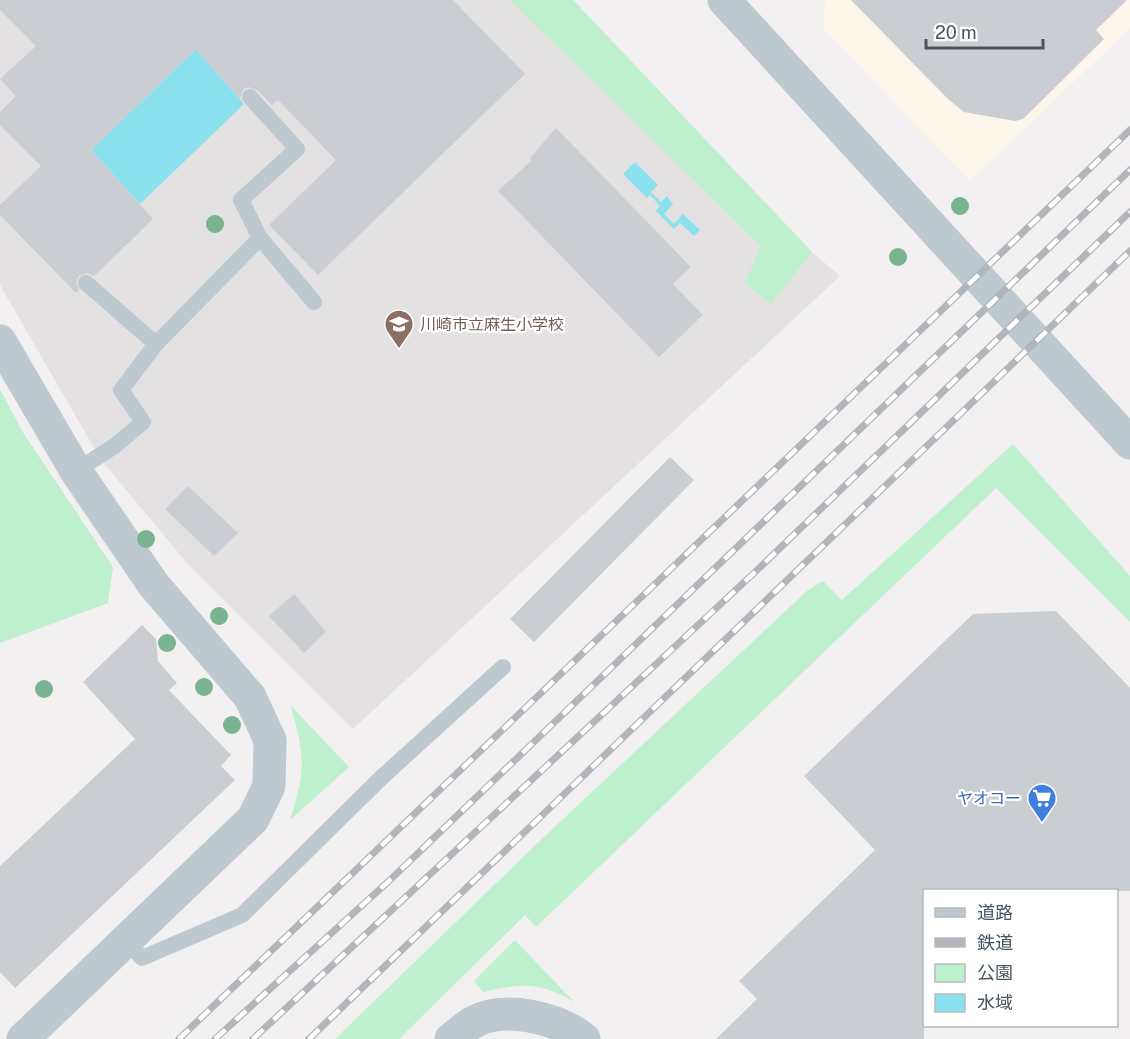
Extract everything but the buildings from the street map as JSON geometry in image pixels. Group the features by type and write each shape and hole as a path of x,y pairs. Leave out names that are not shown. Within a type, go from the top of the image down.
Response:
{"street":[{"path":"724,0 1129,445"},
{"path":"0,341 76,471 153,584 250,697 270,740 269,786 253,819 23,1039"},
{"path":"451,1039 475,1021 508,1014 541,1017 570,1028 584,1039"}],"lane":[{"path":"250,97 297,150 241,200 260,238 314,302"},
{"path":"76,471 116,445 143,422 121,390 156,344 260,238"},
{"path":"86,283 156,344"},
{"path":"126,940 142,958 243,915 381,778 503,667"}],"shaded area":[{"name":"川崎市立麻生小学校","path":"0,0 573,0 812,252 840,276 353,729 187,563 101,460 0,285"},
{"path":"825,0 1130,0 1130,28 970,181 824,29"}],"green space":[{"path":"510,0 573,0 812,252 771,304 745,283 761,246"},
{"path":"0,389 22,431 113,567 108,603 0,643"},
{"path":"1013,444 1130,576 1130,622 996,488 536,927 525,915 399,1039 335,1039 547,834 808,590 823,581 842,600"},
{"path":"291,706 349,767 290,820 299,788 302,763"},
{"path":"515,940 574,1002 551,991 530,986 483,992 474,981"}],"water":[{"path":"196,49 244,104 140,204 91,150"},
{"path":"635,162 658,185 651,192 661,202 667,196 673,204 664,214 674,224 683,214 700,230 694,236 680,223 674,229 656,211 660,206 650,195 647,198 623,174"}],"railway":[{"path":"179,1039 1130,130"},
{"path":"215,1039 390,880 1130,170"},
{"path":"253,1039 754,573 1130,212"},
{"path":"309,1039 1130,251"}],"place":[{"name":"川崎市立麻生小学校","path":"399,350"},
{"name":"ヤオコー","path":"1042,824"}]}
